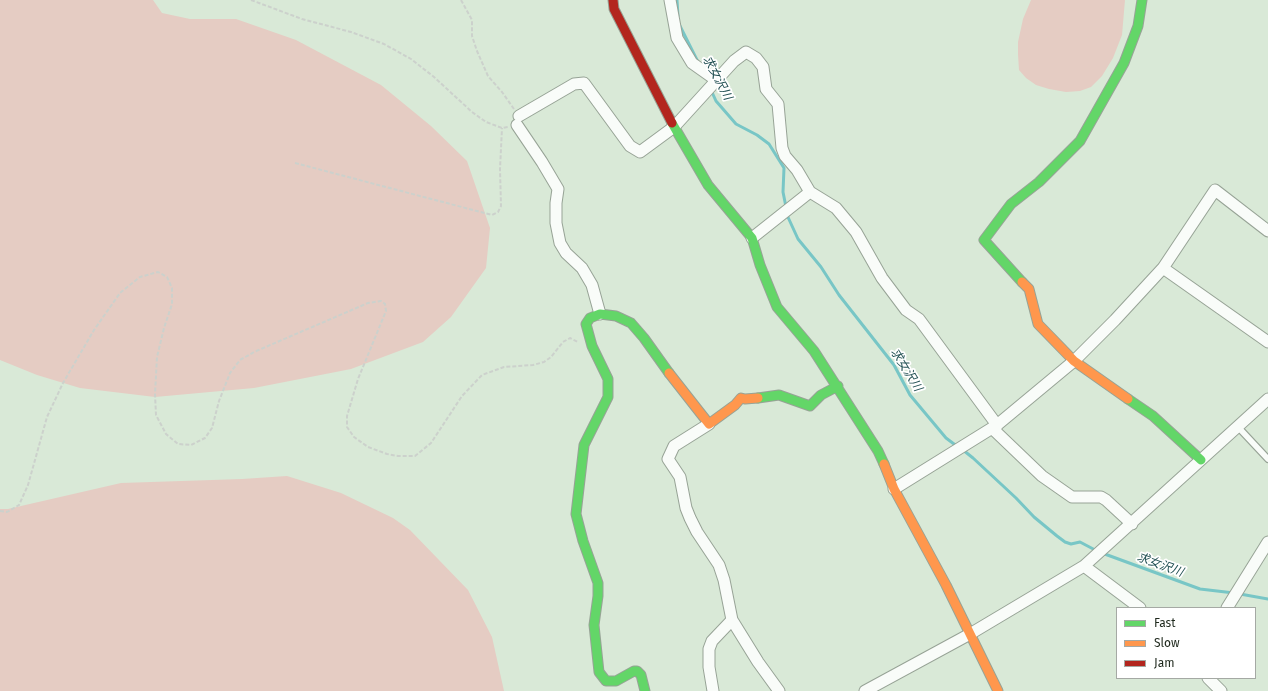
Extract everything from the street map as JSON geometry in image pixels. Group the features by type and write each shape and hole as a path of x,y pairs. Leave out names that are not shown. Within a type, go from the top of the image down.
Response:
{"street":[{"path":"613,0 614,9 674,127 708,185 752,238 760,265 777,307 814,351 838,386 878,451 894,489 946,584 998,691"},
{"path":"670,0 676,38 692,63 716,80"},
{"path":"1142,0 1138,26 1124,63 1080,141 1040,182 1011,204 984,240 1030,289 1038,324 1074,360 1153,416 1201,460"},
{"path":"600,314 592,285 582,268 566,253 560,242 556,223 558,189 518,120 574,84 584,83 630,146 640,152 674,127 734,61 746,52 756,58 763,67 766,89 778,104 782,148 785,156 797,170 810,192 836,208 852,226 882,278 906,310 919,318 997,425"},
{"path":"894,489 997,425 1074,360 1115,320 1163,268 1215,190 1268,231"},
{"path":"752,238 810,192"},
{"path":"1163,268 1268,342"},
{"path":"645,691 641,675 637,671 634,671 616,681 606,681 599,672 594,625 598,596 598,583 583,541 576,514 584,445 608,397 608,379 592,346 586,324 590,318 600,314 616,316 631,323 709,424"},
{"path":"779,691 758,662 732,620 724,580 719,565 697,532 690,518 686,508 680,477 668,459 674,446 709,424 735,405 741,398 745,399 779,395 810,406 821,395 838,386"},
{"path":"868,690 970,634 1084,566 1132,524 1268,398"},
{"path":"997,425 995,431 1042,476 1072,497 1101,497 1132,524"},
{"path":"1228,607 1268,542"},
{"path":"1084,566 1139,607"},
{"path":"713,691 709,667 709,649 712,641 732,620"},
{"path":"1209,679 1221,691"}],"lane":[{"path":"1238,427 1268,459"}],"path":[{"path":"251,0 302,19 351,32 384,44 410,59 434,77 481,119 502,128 500,169 501,206 498,212 492,215 295,163"},
{"path":"461,0 472,20 472,36 488,76 502,92 518,120"},
{"path":"0,511 7,512 19,505 28,485 47,417 63,383 94,330 120,293 140,277 158,272 167,276 172,288 172,304 157,357 155,394 156,415 166,434 178,444 191,445 205,438 212,428 219,402 230,373 240,360 254,352 364,305 381,301 385,304 386,311 358,379 347,416 347,427 354,437 368,447 387,454 398,456 415,456 431,443 462,396 482,375 504,366 533,365 544,362 551,357 563,342 570,338 578,341 581,345"}],"shaded area":[{"path":"0,0 153,0 162,13 190,19 236,19 296,40 381,85 431,126 467,161 490,228 486,268 451,317 423,342 351,369 254,388 155,397 80,388 37,375 0,360"},
{"path":"1031,0 1125,0 1122,35 1113,58 1102,76 1091,87 1080,91 1066,92 1049,89 1036,85 1026,78 1019,70 1018,42 1023,19"},
{"path":"287,476 341,493 393,518 410,530 468,590 492,637 504,691 0,691 0,509 8,509 121,483"}],"waterway":[{"name":"求女沢川","path":"677,0 678,16"},
{"name":"求女沢川","path":"679,24 698,62"},
{"name":"求女沢川","path":"711,90 716,101 736,124 757,135 769,144 784,168 783,192 786,207"},
{"name":"求女沢川","path":"787,215 798,239 821,267 839,295 894,365 910,395 946,438 958,447"},
{"name":"求女沢川","path":"963,450 1016,498 1034,517 1057,536 1065,542 1071,544 1080,542 1097,551"},
{"name":"求女沢川","path":"1102,553 1200,589 1234,593"},
{"name":"求女沢川","path":"1240,594 1268,599"}],"traffic: fast":[{"path":"1022,282 984,240 1011,204 1039,182 1080,141 1124,63 1138,26 1142,0"},
{"path":"672,123 708,185 752,238 760,265 777,307 814,351 878,451 884,464"},
{"path":"645,691 641,675 637,671 634,671 616,681 606,681 599,672 594,625 598,596 598,583 583,541 576,514 584,445 608,397 608,379 592,346 586,324 590,318 600,314 616,316 631,323 644,338 669,373"},
{"path":"758,398 779,395 810,406 821,395 838,386"},
{"path":"1128,399 1153,416 1201,460"}],"traffic: slow":[{"path":"1022,282 1029,289 1038,324 1074,361 1128,399"},
{"path":"669,373 709,424 735,405 741,398 758,398"},
{"path":"884,464 894,489 946,585 998,691"}],"traffic: jam":[{"path":"613,0 614,9 672,123"}]}
